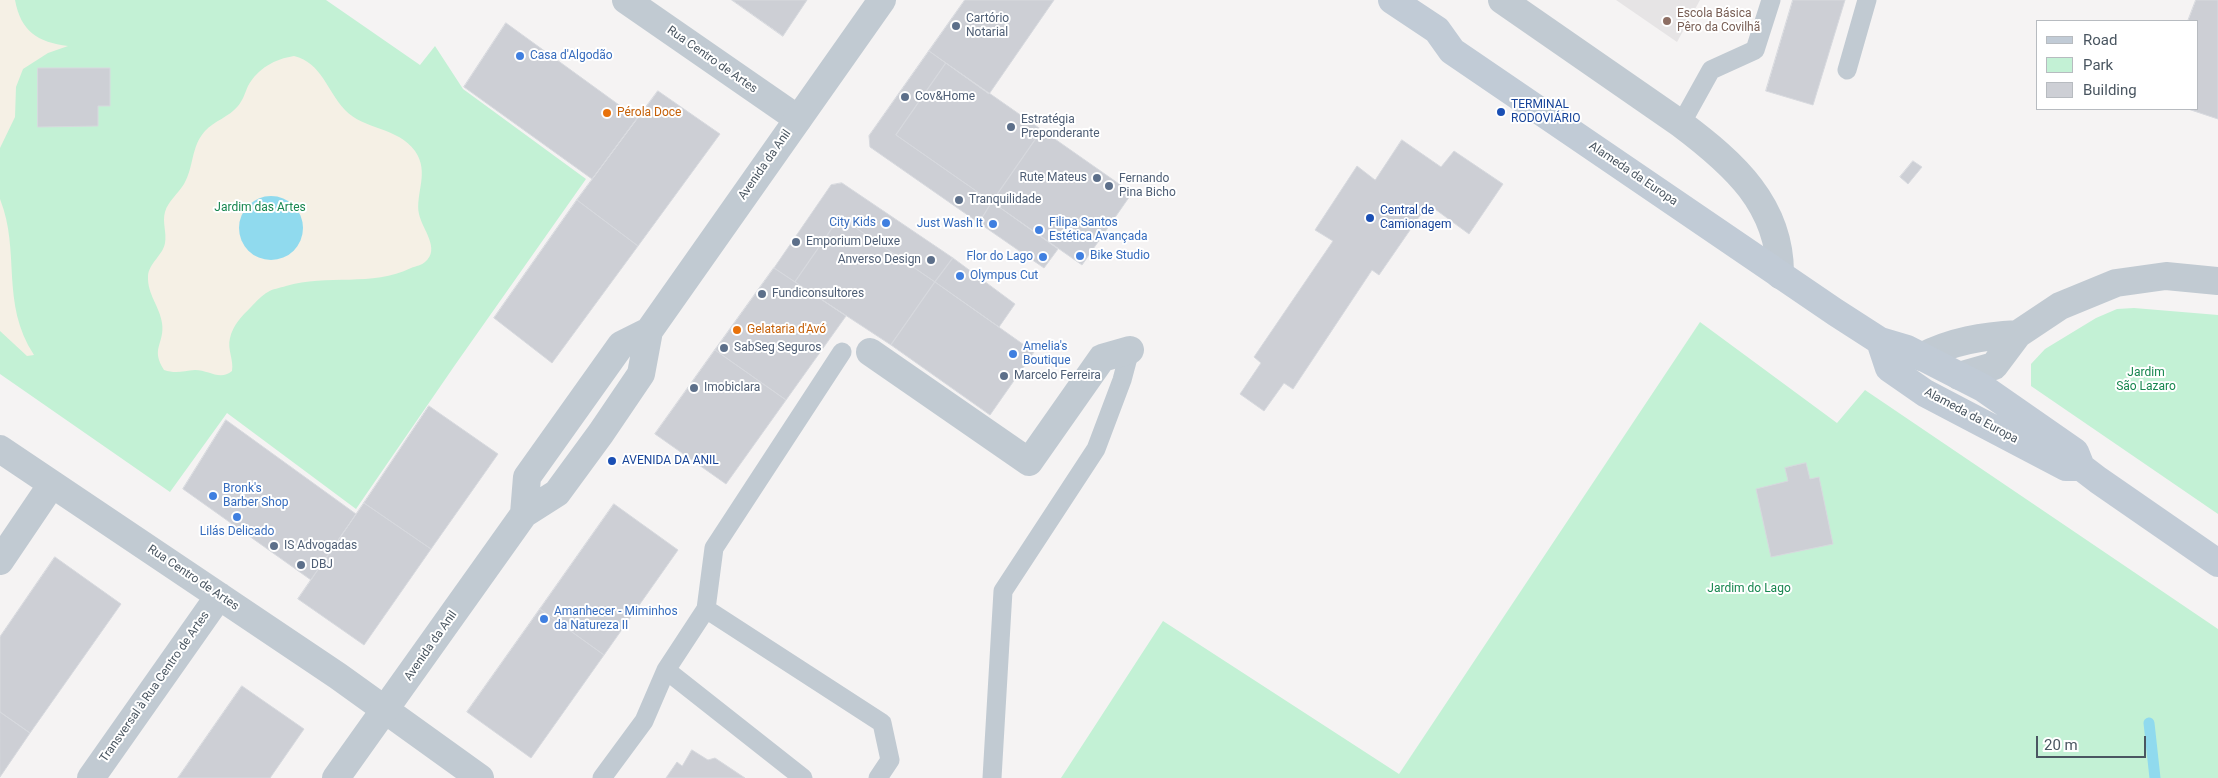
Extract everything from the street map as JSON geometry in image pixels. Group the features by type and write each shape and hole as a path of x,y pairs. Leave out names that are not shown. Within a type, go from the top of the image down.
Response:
{"main road":[{"name":"Alameda da Europa","path":"1392,0 1437,30 1452,51 1880,342 1907,349 2004,402 2075,452 2081,467 2218,563"},
{"name":"Alameda da Europa","path":"1880,342 1889,368 1926,393 2066,467 2081,467"}],"street":[{"name":"Rua Centro de Artes","path":"626,0 798,119"},
{"name":"Avenida da Anil","path":"336,778 524,514 557,493 602,433 641,374 649,331 882,0"},
{"path":"1502,0 1706,142 1740,174 1762,203 1777,236 1781,255 1780,275"},
{"path":"1959,376 1994,366 2018,334 2060,306 2116,283 2166,276 2218,281"},
{"path":"1920,357 1940,347 1986,335 2018,334"},
{"path":"2004,402 2002,375 2008,354 2018,334"},
{"path":"870,352 1029,462 1102,358 1130,350"},
{"name":"Rua Centro de Artes","path":"0,449 385,709 480,778"},
{"path":"0,561 52,484"},
{"name":"Transversal à Rua Centro de Artes","path":"91,778 219,596"}],"lane":[{"path":"1681,124 1711,70 1755,50 1770,0"},
{"path":"1847,70 1867,0"},
{"path":"992,778 1003,591 1096,449 1122,380 1130,350"},
{"path":"602,778 644,721 666,670 706,609 714,548 842,352"},
{"path":"706,609 882,723 890,760 878,778"},
{"path":"666,670 803,778"}],"shaded area":[{"name":"Escola Básica Pêro da Covilhã","path":"1616,0 1700,0 1677,42"}],"green space":[{"name":"Jardim das Artes","path":"0,0 326,0 420,65 435,46 463,89 586,179 356,509 227,413 170,492 0,374"},
{"name":"Jardim São Lazaro","path":"2134,308 2218,315 2218,514 2031,386 2031,364 2045,349 2096,318 2117,309"},
{"name":"Jardim do Lago","path":"1700,322 1837,423 1865,390 2218,629 2218,778 1061,778 1163,621 1399,774"}],"sand":[{"path":"0,0 15,0 26,28 32,34 48,42 68,46 48,53 23,69 16,87 15,117 0,148"},
{"path":"294,56 318,71 339,103 353,117 400,137 415,151 419,159 422,175 418,206 419,214 431,245 429,257 421,265 396,274 365,279 317,281 272,290 257,301 241,317 233,329 229,342 232,371 228,374 219,375 200,370 176,372 164,370 158,356 162,336 161,317 149,289 148,276 151,267 164,247 166,208 184,184 190,171 197,143 205,131 238,106 248,86 262,69 280,59"},
{"path":"0,199 9,238 17,316 24,336 34,355 27,356 0,331"}],"water":[{"path":"271,196 283,199 294,205 300,216 303,228 300,240 294,251 283,257 271,260 259,257 248,251 242,240 239,228 242,216 248,205 259,199"}],"building":[{"path":"732,0 807,0 783,36"},
{"path":"965,0 1054,0 989,94 929,51"},
{"path":"1793,0 1845,0 1813,105 1766,91"},
{"path":"2196,0 2218,0 2218,119 2191,110 2198,110 2198,20 2188,20"},
{"path":"506,23 637,118 592,179 464,87"},
{"path":"929,51 946,63 896,135 992,202 979,223 870,147 869,136"},
{"path":"946,63 1042,130 992,202 896,135"},
{"path":"38,68 110,68 110,106 98,106 98,126 38,127"},
{"path":"658,91 720,134 638,246 577,200"},
{"path":"1042,130 1132,193 1082,265 992,202"},
{"path":"1402,140 1441,167 1454,151 1503,184 1469,234 1428,204 1379,275 1372,270 1293,389 1284,383 1264,411 1240,394 1261,363 1254,357 1333,241 1315,230 1357,166 1375,180"},
{"path":"1913,161 1922,167 1908,184 1900,177"},
{"path":"842,183 953,258 935,282 840,217 795,282 774,268 831,185"},
{"path":"577,200 638,246 552,363 494,318"},
{"path":"992,202 1058,249 1044,268 979,223"},
{"path":"840,217 935,282 891,345 795,282"},
{"path":"953,258 1015,304 999,327 935,282"},
{"path":"774,268 846,316 786,400 715,350"},
{"path":"935,282 1034,352 990,415 891,345"},
{"path":"715,350 786,400 726,484 655,434"},
{"path":"429,406 498,454 431,549 364,503"},
{"path":"226,420 356,514 311,580 183,489"},
{"path":"1806,463 1810,479 1819,477 1833,544 1771,557 1756,489 1788,481 1785,468"},
{"path":"364,503 431,549 364,645 298,599"},
{"path":"614,504 678,550 604,655 540,609"},
{"path":"55,557 121,604 30,733 0,712 0,637"},
{"path":"540,609 604,655 531,758 467,712"},
{"path":"242,686 304,729 270,778 178,778"},
{"path":"0,712 30,733 0,777"},
{"path":"692,750 708,760 715,758 745,778 666,778 677,762 682,766"}],"waterway":[{"path":"2149,723 2155,778"}],"place":[{"name":"Escola Básica Pêro da Covilhã","path":"1667,21"},
{"name":"Cartório Notarial","path":"956,26"},
{"name":"Casa d'Algodão","path":"520,56"},
{"name":"Cov&Home","path":"905,97"},
{"name":"TERMINAL RODOVIÁRIO","path":"1501,112"},
{"name":"Pérola Doce","path":"607,113"},
{"name":"Estratégia Preponderante","path":"1011,127"},
{"name":"Rute Mateus","path":"1097,178"},
{"name":"Fernando Pina Bicho","path":"1109,186"},
{"name":"Tranquilidade","path":"959,200"},
{"name":"Central de Camionagem","path":"1370,218"},
{"name":"City Kids","path":"886,223"},
{"name":"Just Wash It","path":"993,224"},
{"name":"Filipa Santos Estética Avançada","path":"1039,230"},
{"name":"Emporium Deluxe","path":"796,242"},
{"name":"Bike Studio","path":"1080,256"},
{"name":"Flor do Lago","path":"1043,257"},
{"name":"Anverso Design","path":"931,260"},
{"name":"Olympus Cut","path":"960,276"},
{"name":"Fundiconsultores","path":"762,294"},
{"name":"Gelataria d'Avó","path":"737,330"},
{"name":"SabSeg Seguros","path":"724,348"},
{"name":"Amelia's Boutique","path":"1013,354"},
{"name":"Marcelo Ferreira","path":"1004,376"},
{"name":"Imobiclara","path":"694,388"},
{"name":"AVENIDA DA ANIL","path":"612,461"},
{"name":"Bronk's Barber Shop","path":"213,496"},
{"name":"Lilás Delicado","path":"237,517"},
{"name":"IS Advogadas","path":"274,546"},
{"name":"DBJ","path":"301,565"},
{"name":"Amanhecer - Miminhos da Natureza II","path":"544,619"}]}
